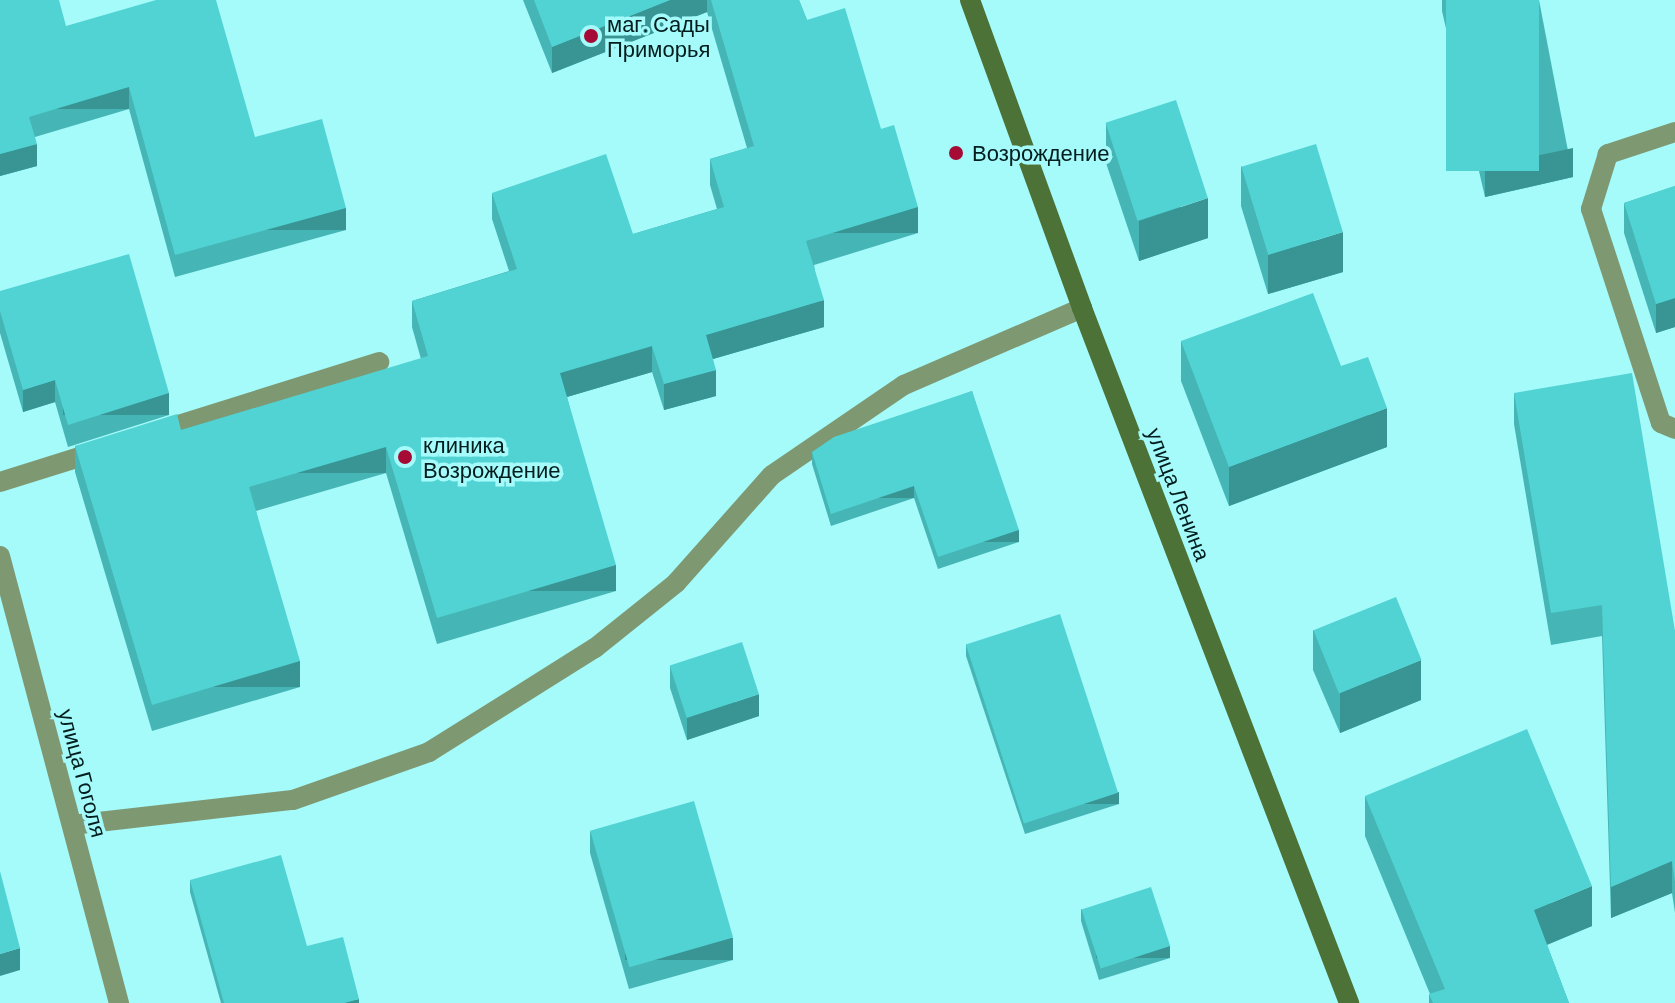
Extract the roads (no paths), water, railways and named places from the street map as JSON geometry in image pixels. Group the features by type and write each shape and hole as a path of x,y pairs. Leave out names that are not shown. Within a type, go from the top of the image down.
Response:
{"main road":[{"name":"улица Ленина","path":"970,0 1082,308 1349,1003"}],"street":[{"path":"1675,132 1608,154 1591,209 1661,423 1675,429"},
{"path":"72,825 293,800 429,752 595,648 676,583 772,475 904,385 1082,308"},
{"path":"0,482 379,362"},
{"name":"улица Гоголя","path":"0,556 119,1003"}],"place":[{"name":"маг. Сады Приморья","path":"591,36"},
{"name":"Возрождение","path":"956,153"},
{"name":"клиника Возрождение","path":"405,457"}]}
